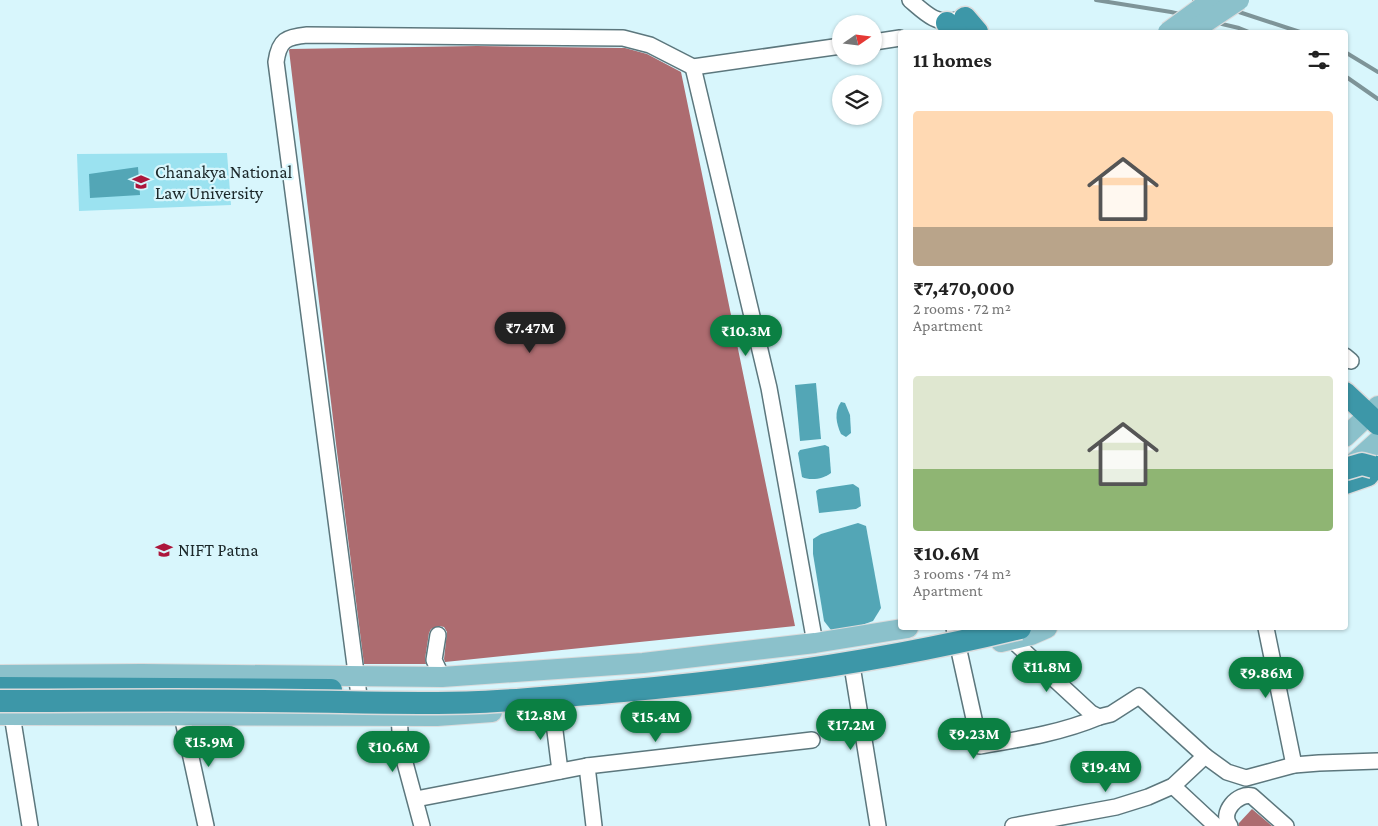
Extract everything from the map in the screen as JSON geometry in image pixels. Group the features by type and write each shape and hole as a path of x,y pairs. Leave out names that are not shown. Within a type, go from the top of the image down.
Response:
{"highway":[{"path":"1348,366 1367,406"},
{"path":"1348,469 1362,464 1376,467 1368,476 1348,482"},
{"path":"0,688 423,691 478,689 648,676 828,653 951,630"},
{"path":"4,710 264,700 482,702 573,696 682,686 852,662 1013,632"}],"main road":[{"path":"1171,30 1212,0"},
{"path":"1194,30 1239,0"},
{"path":"1348,433 1367,406"},
{"path":"1348,467 1378,441"},
{"path":"0,675 142,674 442,677 643,663 815,643 898,630"},
{"path":"4,710 182,716 437,716 646,699 727,690 853,672 960,651 1013,632 1031,635 1042,630"}],"street":[{"path":"910,0 936,21 961,27"},
{"path":"361,715 276,62 278,50 283,41 294,36 308,35 623,38 638,40 693,67 832,47"},
{"path":"882,41 898,38"},
{"path":"693,67 769,388 815,643"},
{"path":"955,630 980,746 1042,735 1080,725 1111,714 1139,696 1205,756 1227,772 1246,778 1294,765 1319,762 1378,761"},
{"path":"1266,630 1294,765"},
{"path":"1013,632 1084,708 1099,717"},
{"path":"438,635 434,660 442,677"},
{"path":"853,672 878,826"},
{"path":"552,707 560,771"},
{"path":"4,710 26,826"},
{"path":"398,715 401,748 422,826"},
{"path":"182,716 206,826"},
{"path":"416,799 587,766 812,740"},
{"path":"1013,826 1044,823 1116,807 1148,797 1173,786 1205,756"},
{"path":"587,766 594,826"},
{"path":"1173,786 1216,826"},
{"path":"1230,826 1226,818 1227,812 1241,796 1247,794 1252,796 1286,826"}],"shaded area":[{"path":"227,153 231,205 79,211 77,154"},
{"path":"138,167 140,195 90,198 89,174"},
{"path":"816,383 821,439 800,441 795,385"},
{"path":"841,402 845,403 850,415 851,433 846,437 841,434 837,422 837,410"},
{"path":"825,445 829,447 831,473 817,479 802,477 798,453 800,450"},
{"path":"853,484 859,488 861,506 856,509 819,513 816,491"},
{"path":"858,523 866,526 881,608 873,621 843,632 831,630 824,621 813,554 813,539 821,534"}],"building":[{"path":"477,46 625,48 647,54 681,72 795,626 445,662 447,632 444,627 439,626 431,629 429,633 426,664 364,664 289,50"},
{"path":"1252,809 1272,826 1239,826 1239,823"}],"railway":[{"path":"1096,0 1171,12 1244,30"},
{"path":"1194,0 1236,11 1294,30"},
{"path":"1348,54 1378,72"},
{"path":"1348,78 1378,99"}],"place":[{"name":"Chanakya National Law University","path":"141,182"},
{"name":"NIFT Patna","path":"164,550"}]}
